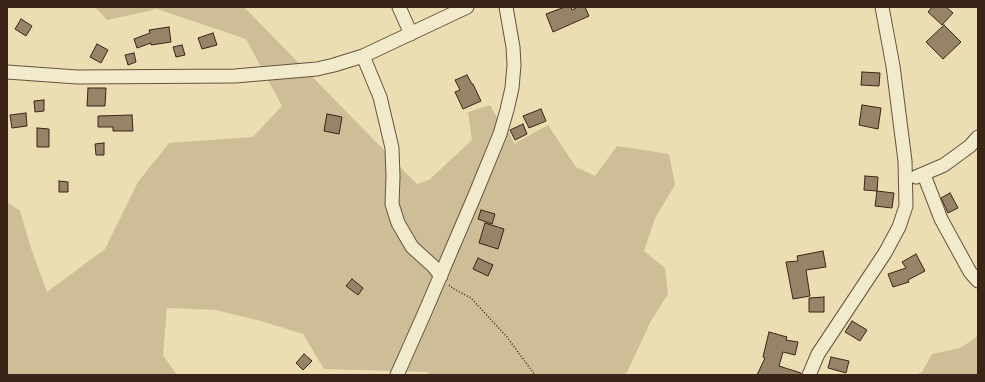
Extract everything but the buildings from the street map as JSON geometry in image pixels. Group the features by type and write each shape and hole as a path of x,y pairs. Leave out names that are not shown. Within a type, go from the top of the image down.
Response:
{"street":[{"path":"399,7 411,34"},
{"path":"7,72 76,77 235,76 318,69 334,66 363,56 467,7"},
{"path":"396,375 441,276 500,134 512,88 514,53 506,7"},
{"path":"809,375 818,354 885,253 899,227 906,206 906,161 893,66 882,7"},
{"path":"363,56 380,97 392,148 392,204 398,223 412,247 433,266 441,276"},
{"path":"907,181 944,165 970,146 978,137"},
{"path":"924,174 941,219 970,272 978,281"}],"path":[{"path":"441,276 454,289 471,298 507,337 535,375"}],"shaded area":[{"path":"95,7 244,7 417,184 429,180 472,140 468,112 490,105 499,121 507,127 514,144 548,125 576,167 595,176 617,146 669,154 675,185 655,218 644,251 665,268 668,294 651,321 625,375 429,375 427,372 324,369 303,334 261,321 216,310 167,308 163,355 177,375 7,375 7,202 20,211 31,248 47,292 105,249 138,182 169,143 253,137 282,106 246,39 157,9 107,20"},
{"path":"978,334 978,375 915,375 922,372 932,354 960,348 974,339"}]}
